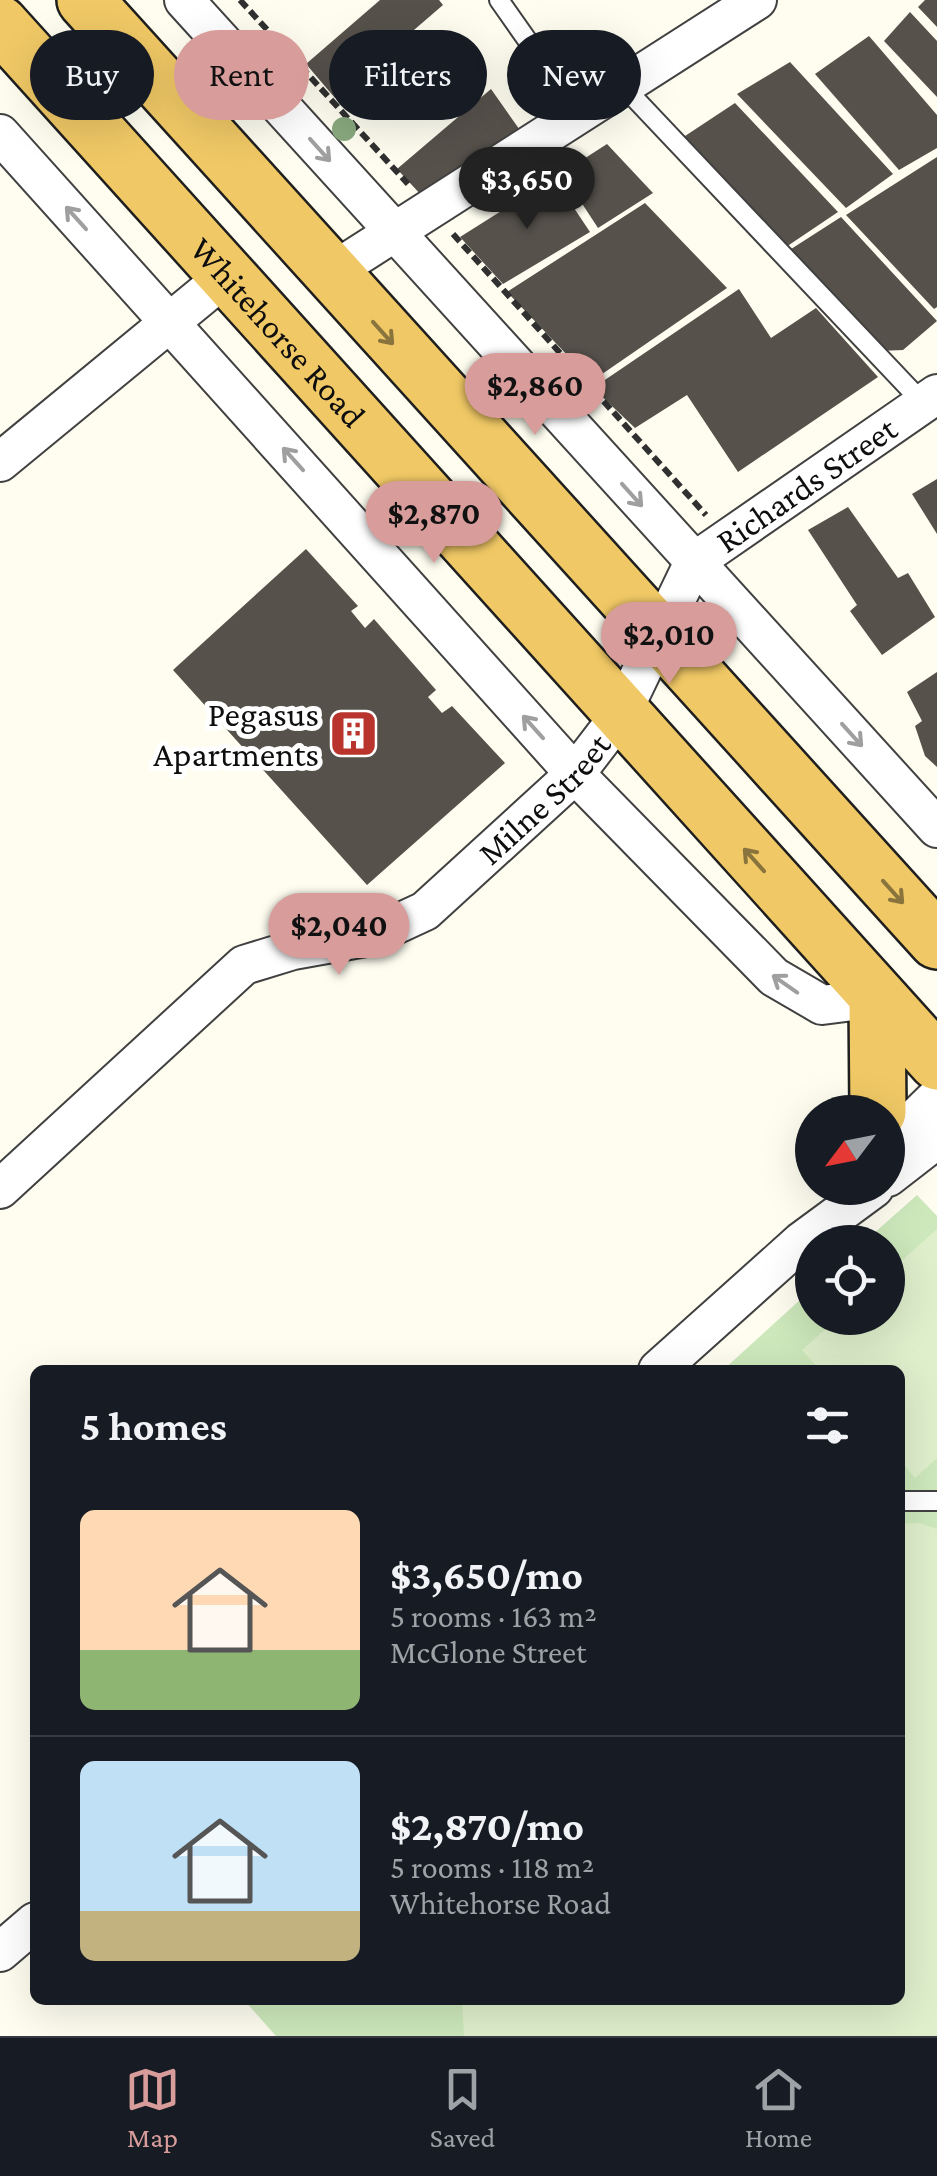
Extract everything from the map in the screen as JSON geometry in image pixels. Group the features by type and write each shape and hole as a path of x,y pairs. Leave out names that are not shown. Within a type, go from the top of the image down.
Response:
{"highway":[{"path":"85,0 329,274 937,941"},
{"name":"Whitehorse Road","path":"0,24 937,1062"},
{"path":"877,998 878,1095"}],"street":[{"path":"184,0 937,828"},
{"path":"641,75 756,0"},
{"path":"329,274 572,120"},
{"name":"Whitehorse Road","path":"0,134 576,774 774,977 822,1004 877,998"},
{"path":"0,462 226,276"},
{"name":"Richards Street","path":"656,633 694,562 930,399"},
{"name":"Milne Street","path":"0,1189 244,965 400,926 426,910 576,774 621,714 656,633"},
{"path":"905,1129 937,1096"},
{"path":"905,1164 937,1139"},
{"path":"816,1225 834,1205"},
{"path":"823,1225 850,1205"},
{"path":"664,1365 795,1246"},
{"path":"0,1952 30,1926"}],"lane":[{"path":"499,0 520,30"},
{"path":"641,103 930,399"},
{"path":"905,1501 937,1501"}],"path":[{"path":"240,0 727,538"}],"green space":[{"path":"917,1195 937,1216 937,2036 276,2036 248,2005 905,2005 905,1365 728,1365 795,1304 795,1335 905,1335 905,1225 883,1225"},
{"path":"937,1229 937,1458 915,1478 905,1466 905,1365 816,1365 802,1350 819,1335 905,1335 905,1258"},
{"path":"905,1524 937,1529 937,2036 464,2036 462,2005 905,2005"}],"building":[{"path":"380,0 439,0 443,5 414,30 345,30"},
{"path":"925,0 937,0 937,27 918,7"},
{"path":"910,12 937,41 937,97 884,41"},
{"path":"869,36 937,115 937,148 899,170 815,74"},
{"path":"329,44 329,91 309,68 309,61"},
{"path":"790,62 893,174 846,208 737,94"},
{"path":"491,89 507,112 507,120 513,120 522,133 423,197 397,169 455,120 487,120 487,92"},
{"path":"735,103 838,212 786,247 682,138"},
{"path":"607,144 653,193 598,228 562,173"},
{"path":"937,157 937,307 934,309 846,215"},
{"path":"554,178 590,232 503,284 460,237"},
{"path":"645,203 727,288 592,381 507,292"},
{"path":"841,217 937,321 903,350 879,351 788,251"},
{"path":"739,289 771,338 816,308 878,377 738,472 687,395 635,428 593,388"},
{"path":"937,479 937,534 912,494"},
{"path":"848,507 898,578 908,573 935,617 882,655 850,611 857,605 808,530"},
{"name":"Pegasus Apartments","path":"306,549 358,606 351,611 365,628 374,619 436,690 428,697 442,713 452,706 505,763 367,885 173,670"},
{"path":"937,672 937,767 925,756 915,726 922,721 907,692"}],"place":[{"name":"Pegasus Apartments","path":"354,734"}]}
